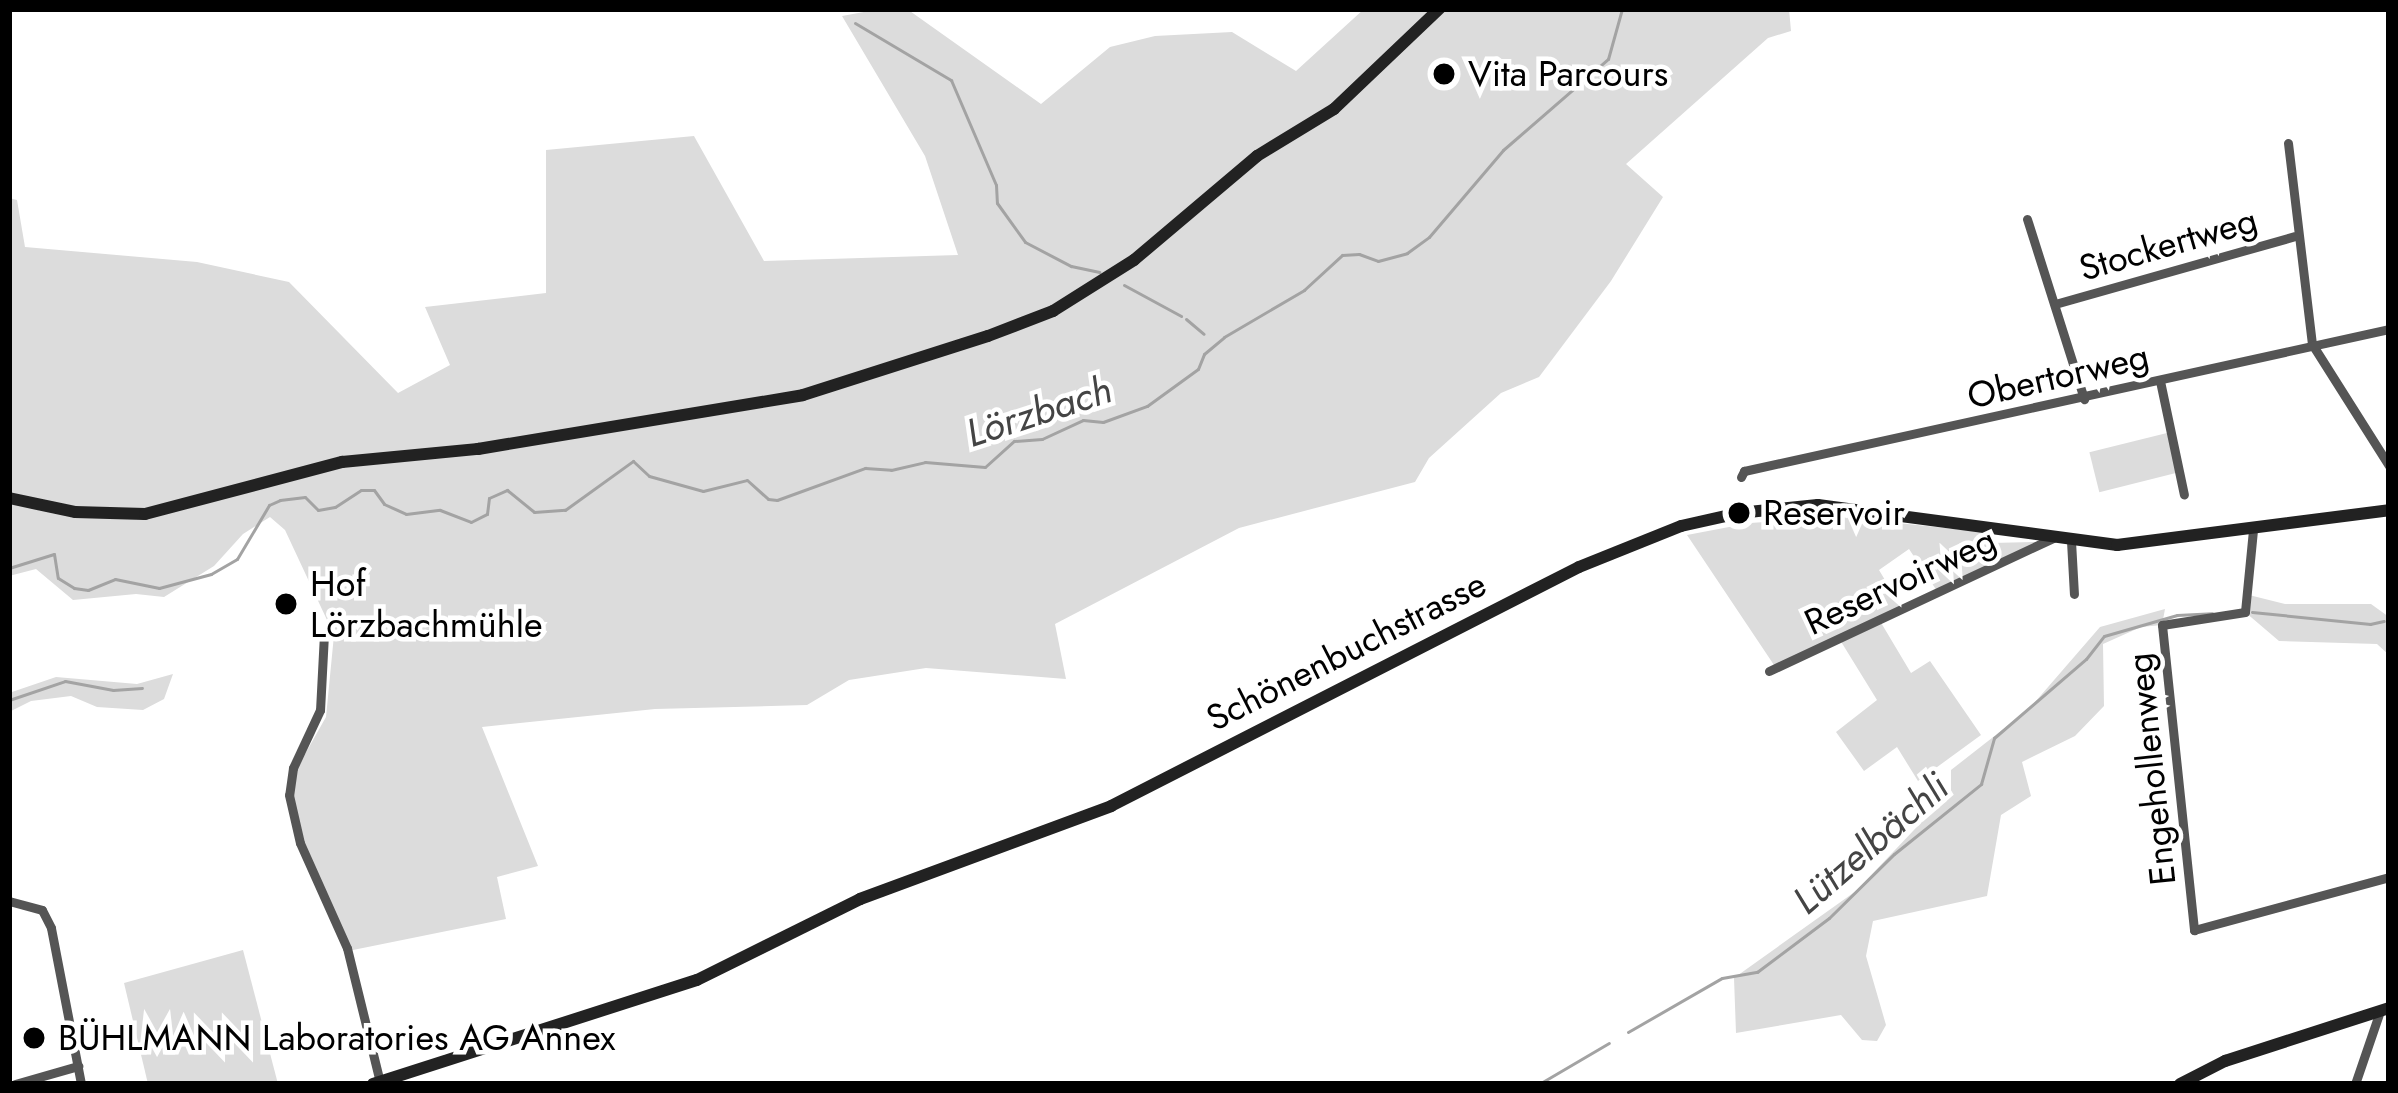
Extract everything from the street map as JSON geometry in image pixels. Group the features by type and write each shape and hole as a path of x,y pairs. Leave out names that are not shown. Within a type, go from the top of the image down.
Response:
{"street":[{"path":"9,498 75,512 145,514 342,462 478,449 802,395 988,336 1053,311 1134,260 1257,156 1334,109 1439,9"},
{"path":"2288,143 2295,236 2312,344 2384,449 2389,466"},
{"path":"2027,219 2084,399"},
{"name":"Stockertweg","path":"2055,304 2295,236"},
{"name":"Obertorweg","path":"1741,477 1744,471 2389,329"},
{"path":"2160,381 2183,495"},
{"name":"Schönenbuchstrasse","path":"376,1083 697,980 811,919 1112,806 1498,608 1661,532 1739,513 1818,505 1886,510 2071,541 2160,543 2389,511"},
{"name":"Engehollenweg","path":"2253,530 2245,611 2162,625 2194,930 2389,877"},
{"name":"Reservoirweg","path":"1769,671 2053,538"},
{"path":"2071,541 2074,594"},
{"path":"324,634 320,710 292,768 290,795 300,843 347,948 376,1083"},
{"path":"12,901 42,910 51,928 82,1084"},
{"path":"2180,1084 2224,1061 2385,1010"},
{"path":"2355,1084 2385,1010"},
{"path":"15,1084 78,1066"}],"shaded area":[{"path":"907,9 1041,104 1110,47 1155,36 1232,32 1296,71 1364,9 1789,9 1791,31 1768,38 1626,164 1663,197 1611,281 1539,377 1501,393 1429,458 1415,482 1239,528 1055,624 1066,679 926,668 849,680 807,705 655,709 482,727 538,866 497,877 506,919 348,951 298,831 291,779 326,717 334,635 285,530 270,517 243,534 214,566 164,597 136,594 73,600 36,569 9,576 9,198 17,200 25,247 197,262 289,282 398,393 450,365 425,307 546,293 546,150 694,136 764,261 958,255 925,156 842,16"},
{"path":"2167,433 2177,473 2099,492 2089,452"},
{"path":"1841,517 1993,533 1991,543 2038,542 1939,594 1909,549 1879,570 1903,610 1880,621 1911,673 1930,661 1981,735 1918,781 1897,747 1864,771 1836,732 1877,700 1840,640 1776,668 1687,535 1750,523"},
{"path":"2249,595 2285,604 2371,604 2389,617 2389,655 2377,644 2279,641 2245,612"},
{"path":"2165,609 2162,625 2141,627 2103,644 2104,706 2075,736 2022,762 2031,796 2001,815 1987,896 1873,921 1866,956 1886,1025 1877,1041 1862,1040 1841,1015 1736,1033 1734,978 1856,891 1951,791 1951,770 2029,709 2100,627"},
{"path":"173,674 164,699 143,710 97,707 71,696 31,701 9,712 9,693 56,677 137,684"},
{"path":"243,950 278,1084 148,1084 124,983"}],"waterway":[{"name":"Lörzbach","path":"9,568 54,554 58,578 74,588 88,590 115,579 159,588 211,574 237,559 269,505 280,500 305,497 318,510 335,507 361,490 374,490 384,504 406,514 440,510 471,522 487,514 489,498 507,490 534,512 565,510 633,461 649,476 703,491 747,480 768,499 777,500 865,468 891,470 925,462 985,467 1014,441 1042,439 1083,420 1103,422 1147,406 1198,369 1204,354 1224,337 1304,290 1342,255 1359,254 1378,261 1407,253 1429,237 1503,150 1608,59 1622,9"},
{"path":"855,23 951,80 996,185 997,203 1025,242 1071,266 1099,272"},
{"path":"1124,285 1181,316"},
{"path":"1186,319 1204,334"},
{"name":"Lützelbächli","path":"2252,612 2370,624 2384,621"},
{"name":"Lützelbächli","path":"1628,1032 1722,978 1757,972 1829,918 1894,854 1981,784 1994,738 2086,659 2104,636 2177,615 2212,613"},
{"path":"9,700 65,681 113,690 142,688"},
{"name":"Lützelbächli","path":"1539,1084 1609,1043"}],"place":[{"name":"Vita Parcours","path":"1444,74"},
{"name":"Reservoir","path":"1739,513"},
{"name":"Hof Lörzbachmühle","path":"286,604"},
{"name":"BÜHLMANN Laboratories AG Annex","path":"34,1038"}]}
